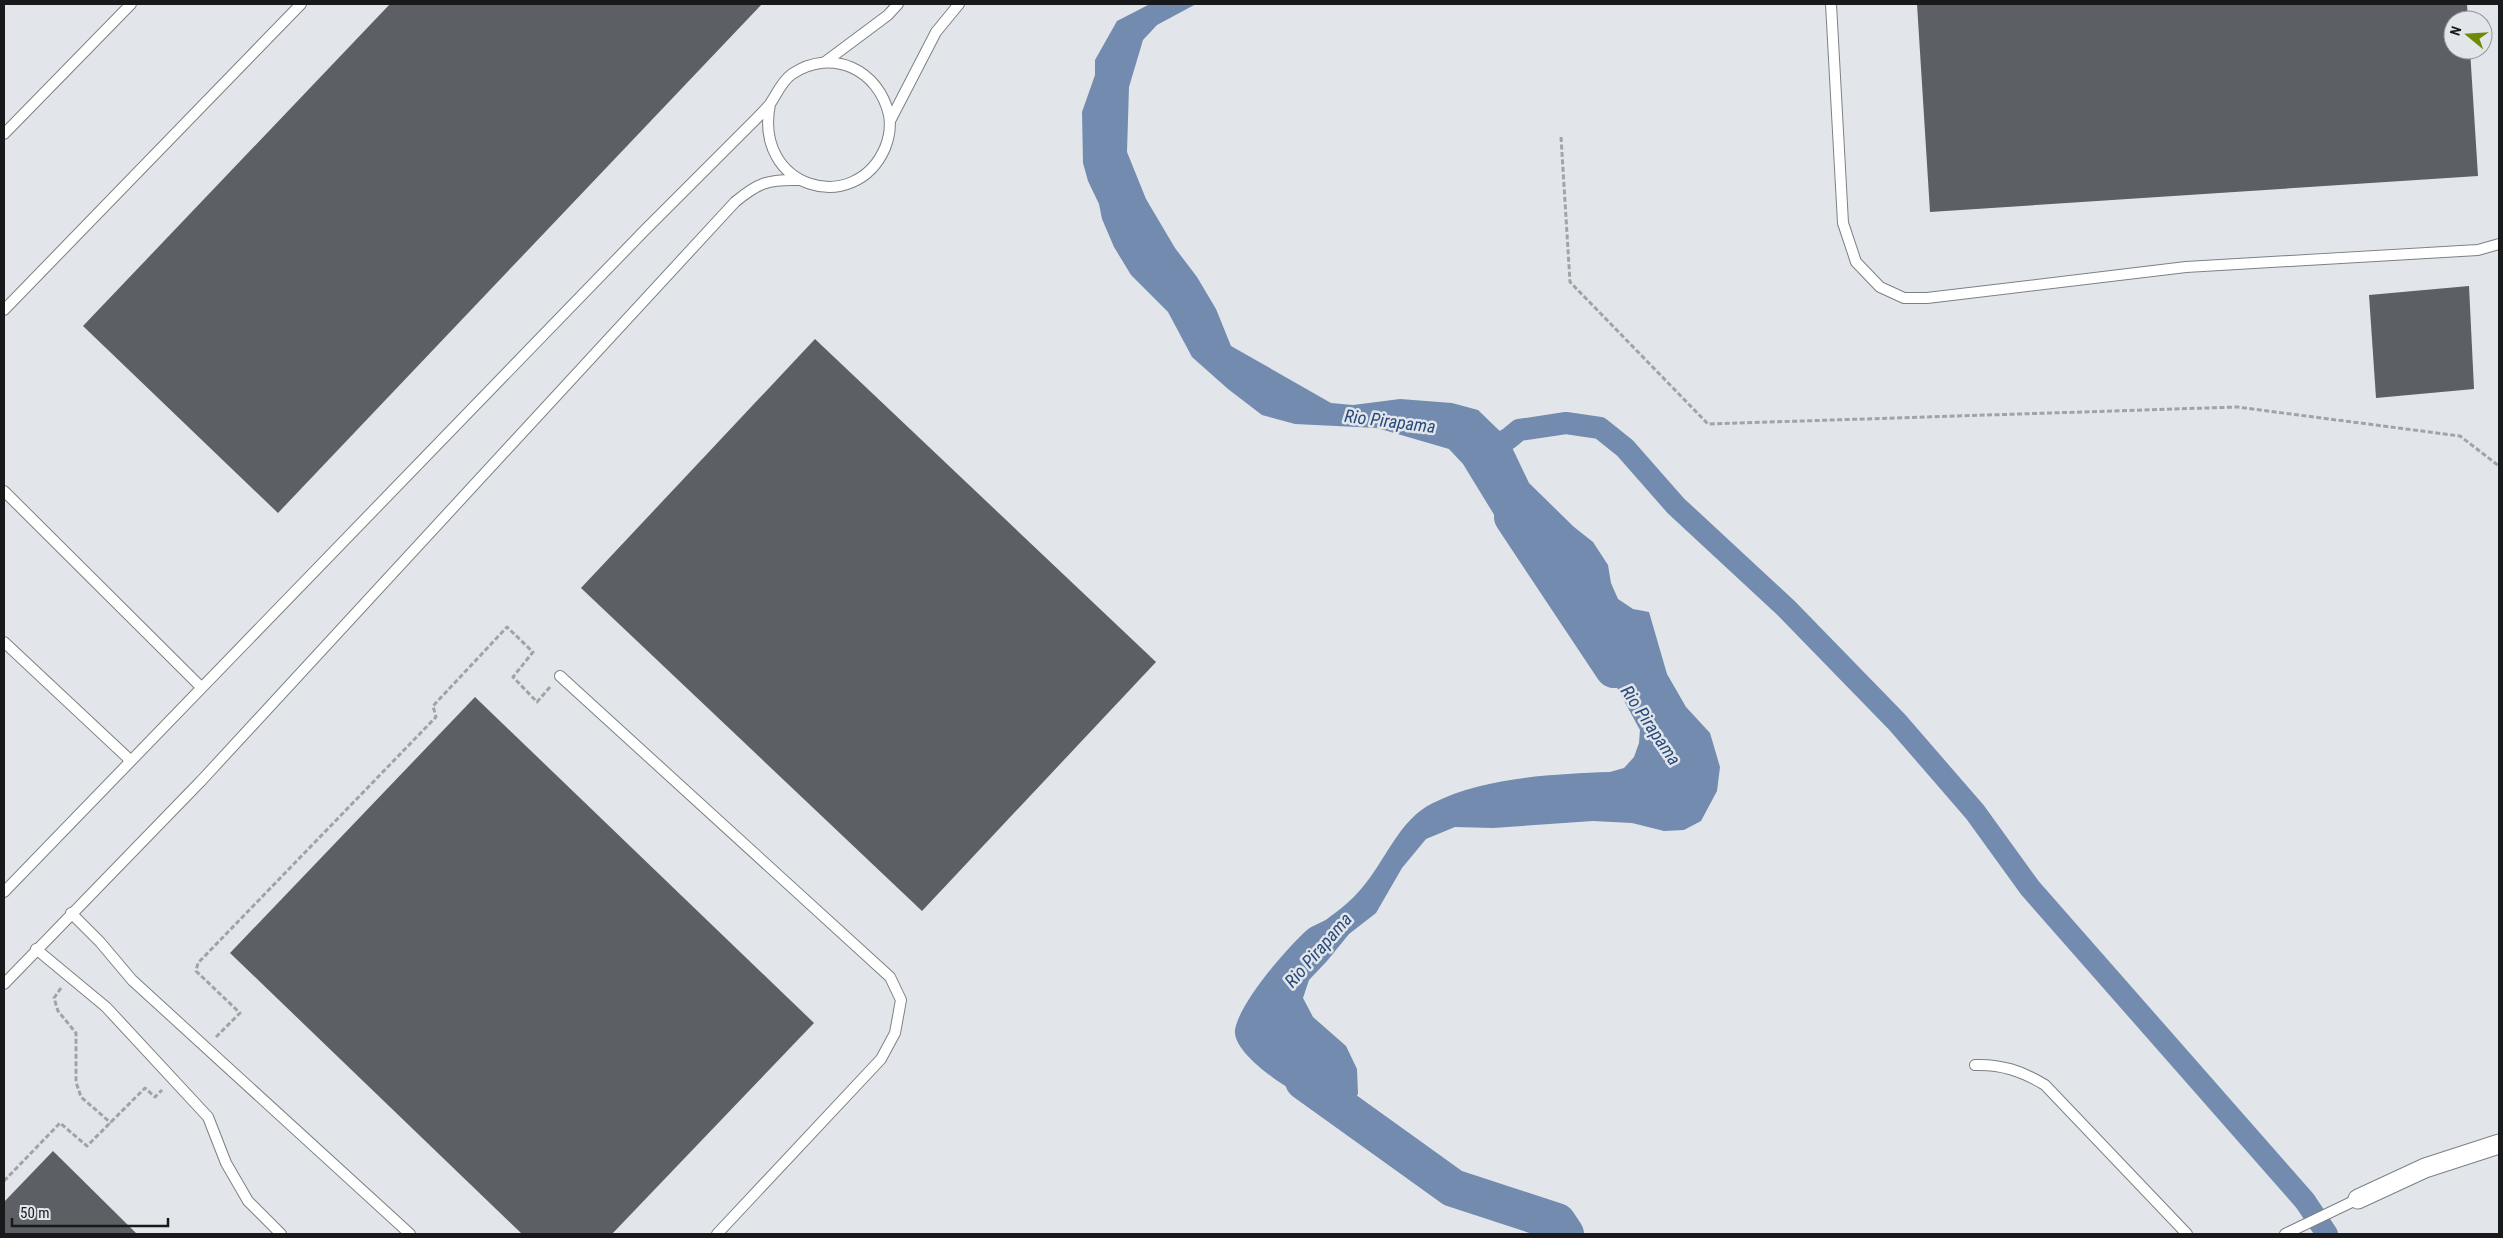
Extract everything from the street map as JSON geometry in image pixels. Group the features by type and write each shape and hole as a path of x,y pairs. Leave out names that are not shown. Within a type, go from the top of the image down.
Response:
{"street":[{"path":"2358,1199 2424,1168 2499,1144"}],"lane":[{"path":"4,134 132,4"},
{"path":"4,310 301,4"},
{"path":"825,62 888,16 898,4"},
{"path":"890,121 936,32 959,4"},
{"path":"1831,4 1844,223 1856,262 1880,287 1904,298 1927,298 2186,267 2478,250 2499,244"},
{"path":"4,984 201,781 735,202 759,184 776,179 799,180 816,186 834,187 853,182 868,172 881,157 885,149 890,121 886,102 877,85 862,72 844,64 825,62 807,66 791,74 778,88 770,104 766,121 768,139 780,162 799,180"},
{"path":"4,892 201,686 770,104"},
{"path":"4,491 201,686"},
{"path":"4,642 130,760"},
{"path":"560,676 890,977 901,1000 895,1033 881,1059 723,1225 717,1234"},
{"path":"72,913 100,942 132,980 410,1234"},
{"path":"36,950 106,1006 208,1117 226,1163 248,1201 281,1234"},
{"path":"1975,1065 1992,1064 2008,1068 2026,1074 2044,1085 2187,1234"},
{"path":"2285,1234 2358,1199"}],"path":[{"path":"1561,137 1570,282 1708,424 2237,407 2460,436 2499,466"},
{"path":"205,1047 240,1013 196,971 198,964 436,717 433,706 507,627 533,652 513,677 537,702 560,676"},
{"path":"69,976 54,998 58,1011 76,1033 76,1082 81,1096 111,1124"},
{"path":"4,1180 60,1123 87,1146 145,1088 155,1097 173,1079"}],"water":[{"path":"1150,4 1196,4 1157,25 1143,40 1129,87 1127,152 1146,199 1175,248 1197,277 1216,309 1231,346 1331,403 1353,405 1400,399 1452,403 1478,410 1508,439 1529,483 1574,527 1593,542 1608,565 1611,583 1618,599 1633,609 1649,612 1667,674 1686,707 1710,733 1720,767 1717,791 1701,821 1684,830 1664,831 1632,823 1593,821 1493,828 1455,827 1426,839 1402,868 1376,913 1349,934 1309,980 1303,998 1313,1017 1346,1046 1357,1069 1358,1094 1346,1111 1304,1097 1265,1072 1243,1051 1237,1040 1235,1030 1238,1019 1254,991 1288,949 1307,930 1327,919 1357,893 1370,878 1402,830 1421,810 1453,794 1497,782 1543,776 1610,772 1624,768 1634,757 1639,743 1640,730 1603,662 1589,644 1582,605 1568,576 1557,567 1522,551 1501,526 1463,464 1449,449 1377,428 1295,424 1262,415 1228,389 1192,357 1168,312 1131,275 1114,247 1102,219 1099,204 1088,181 1083,163 1082,112 1095,75 1095,60 1117,21"}],"building":[{"path":"390,4 762,4 278,513 83,326"},
{"path":"1917,4 2467,4 2467,10 2443,10 2443,60 2471,60 2478,176 1930,212"},
{"path":"2469,286 2474,389 2376,398 2369,295"},
{"path":"815,339 1156,662 922,911 581,588"},
{"path":"475,697 814,1023 612,1234 522,1234 230,953"},
{"path":"53,1151 137,1234 4,1234 4,1202"}],"waterway":[{"path":"1481,451 1508,439 1519,430 1566,423 1600,428 1625,448 1676,506 1786,608 1897,722 1975,812 2030,888 2305,1201 2327,1234"},
{"name":"Rio Pirapama","path":"1513,517 1614,669"},
{"name":"Rio Pirapama","path":"1304,1081 1453,1188 1557,1222 1565,1234"}]}
